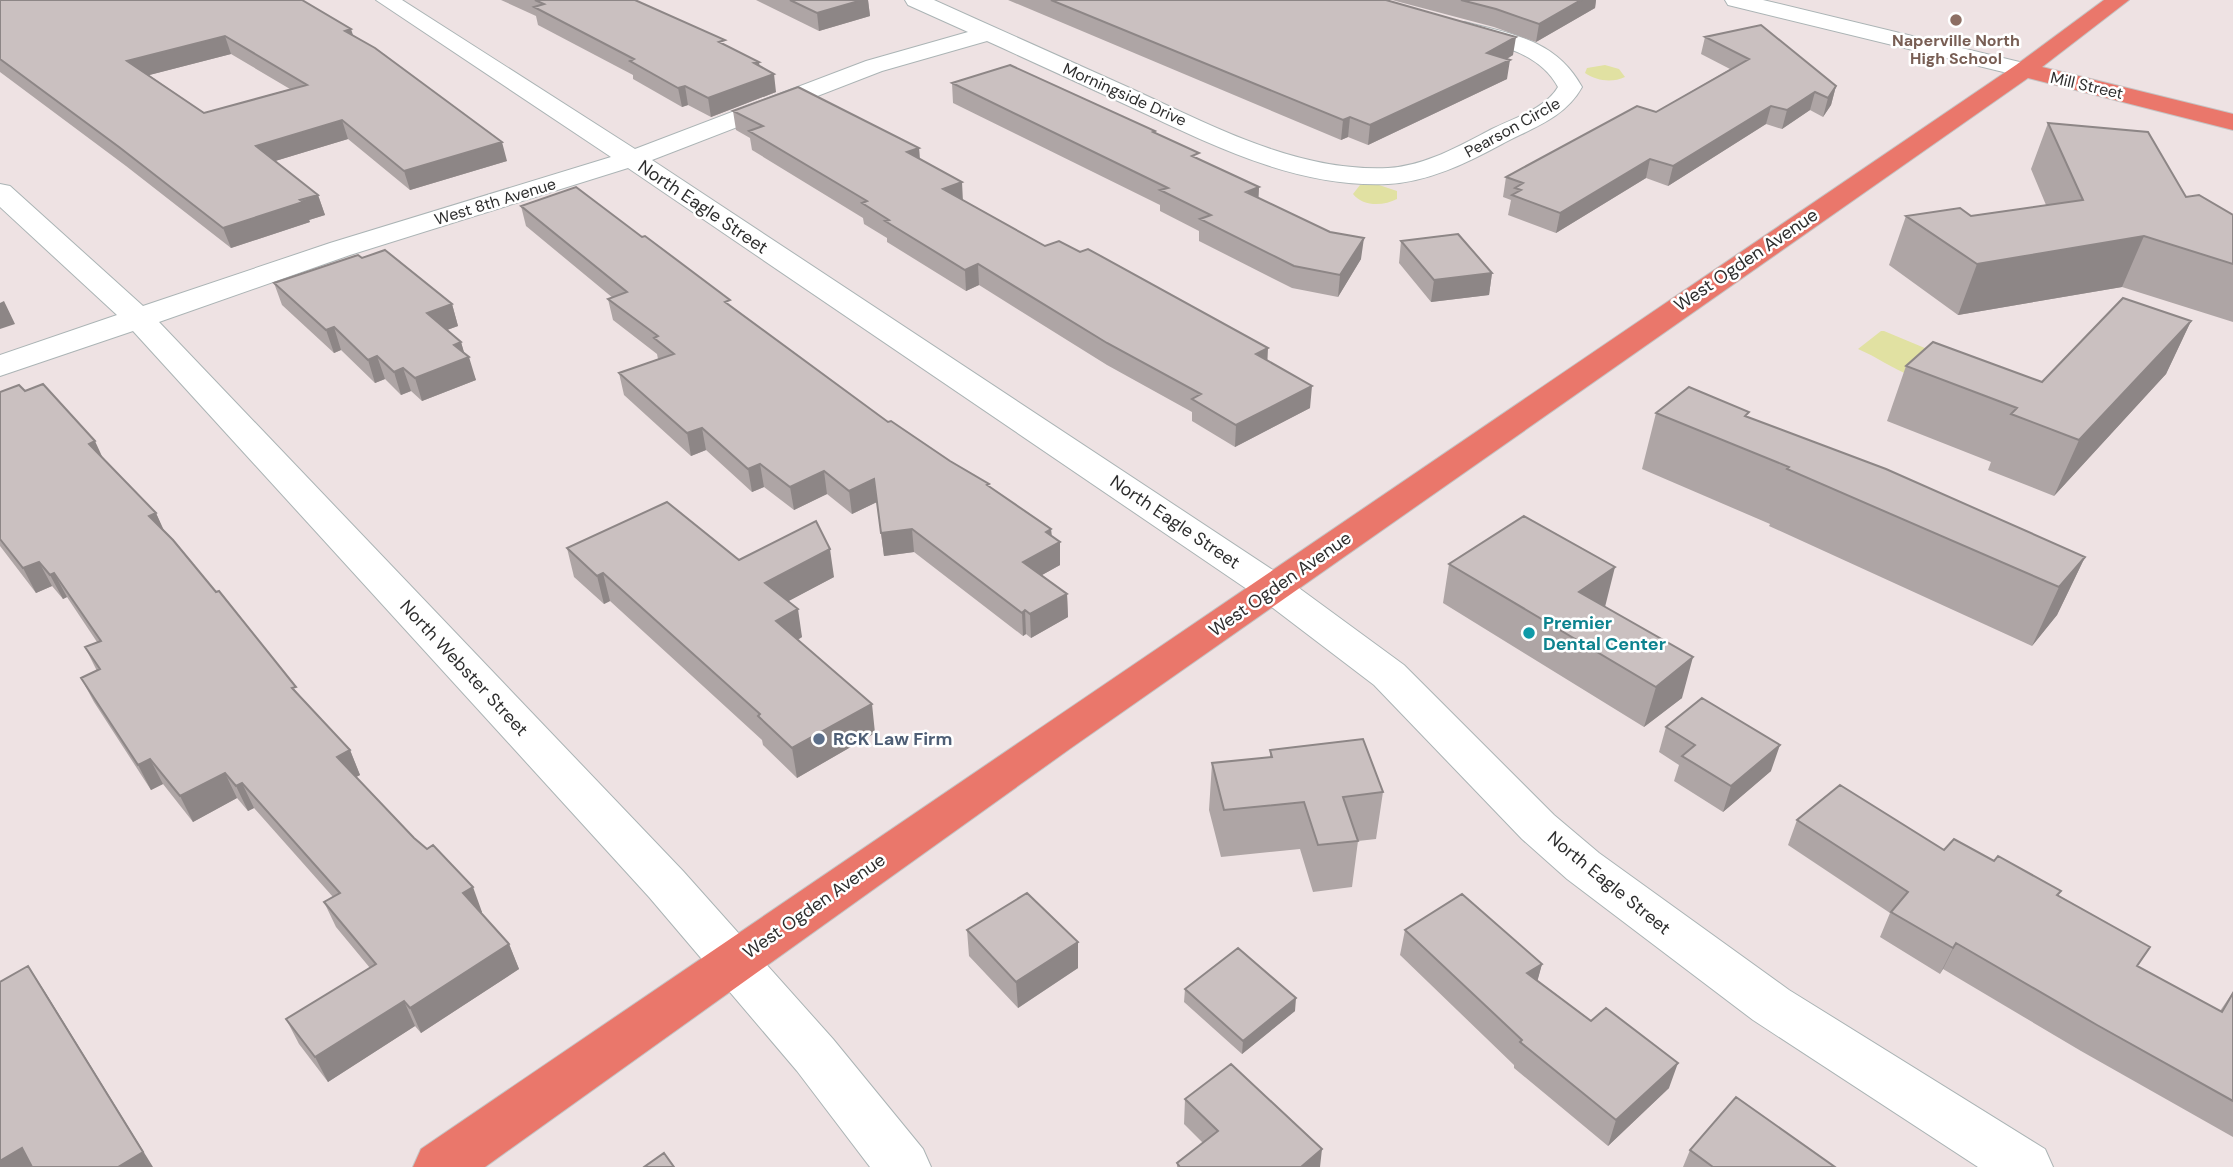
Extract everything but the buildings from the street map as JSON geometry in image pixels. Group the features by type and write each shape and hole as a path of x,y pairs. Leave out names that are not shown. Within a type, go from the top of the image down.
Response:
{"main road":[{"name":"West Ogden Avenue","path":"441,1167 1698,293 2024,70 2118,0"},
{"name":"Mill Street","path":"2024,70 2233,122"}],"street":[{"name":"North Eagle Street","path":"387,0 631,159 1274,589 1389,675 1436,719 1538,827 1583,866 1770,1005 2025,1167"},
{"name":"Morningside Drive","path":"916,0 1214,134 1290,162 1339,174"},
{"name":"Mill Street","path":"1736,0 2024,70"},
{"name":"Pearson Circle","path":"1339,174 1411,174 1444,163 1548,110 1567,95 1570,87 1564,72 1548,57 1447,24"},
{"name":"West 8th Avenue","path":"0,366 340,248 631,159 874,66 989,33"},
{"name":"North Webster Street","path":"0,192 137,317 666,884 816,1055 903,1167"}],"green space":[{"path":"1605,65 1619,69 1625,77 1605,80 1585,73 1587,68"},
{"path":"1376,184 1397,191 1397,199 1374,204 1362,201 1353,194 1360,185"},
{"path":"1881,331 1944,356 1912,376 1858,349"}],"place":[{"name":"Naperville North High School","path":"1956,20"},
{"name":"Premier Dental Center","path":"1529,633"},
{"name":"RCK Law Firm","path":"819,739"}]}
